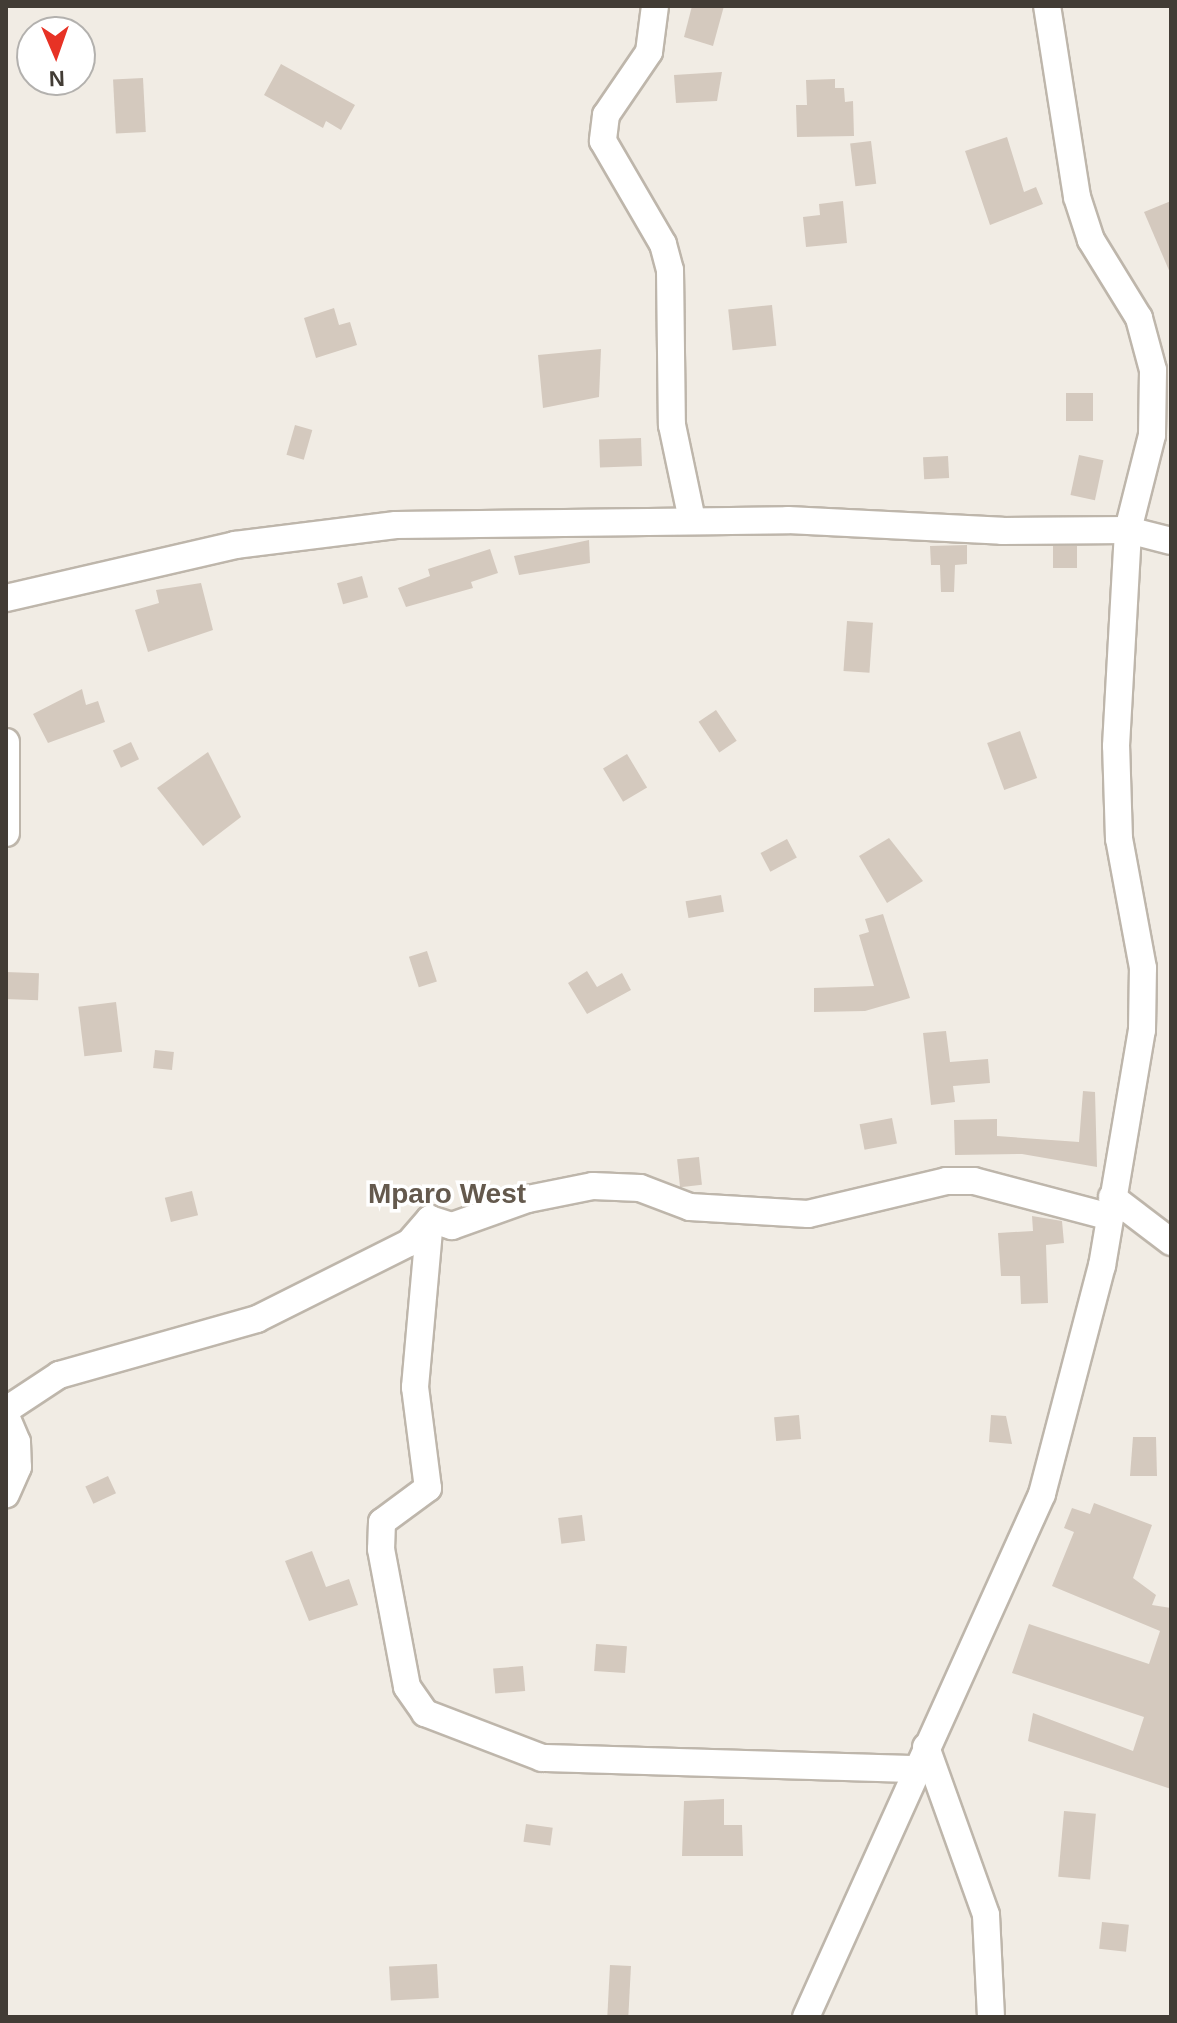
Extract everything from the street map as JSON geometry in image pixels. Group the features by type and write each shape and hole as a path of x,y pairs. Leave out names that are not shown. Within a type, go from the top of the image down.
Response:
{"street":[{"path":"655,6 654,37 644,65 602,128 608,155 651,218 667,257 672,425 692,520"},
{"path":"806,2017 1042,1494 1111,1207 1144,997 1119,839 1116,746 1128,530 1152,435 1153,370 1139,318 1091,240 1077,197 1047,6"},
{"path":"6,598 235,545 396,525 692,520 1128,530 1171,541"},
{"path":"6,742 6,833"},
{"path":"430,1219 452,1226 528,1199 621,1184 690,1207 808,1214 946,1181 990,1183 1111,1207 1171,1242"},
{"path":"6,1410 59,1375 257,1319 409,1243 430,1219"},
{"path":"430,1219 415,1387 428,1488 382,1522 381,1549 407,1687 425,1713 542,1758 921,1758"},
{"path":"6,1416 17,1442 18,1467 6,1494"},
{"path":"921,1758 986,1915 991,2017"}],"building":[{"path":"692,6 724,6 713,46 684,37"},
{"path":"281,64 355,105 341,130 326,121 323,128 264,95"},
{"path":"722,72 717,101 676,103 674,75"},
{"path":"143,78 146,132 116,133 113,80"},
{"path":"835,79 835,88 844,88 845,102 853,101 854,136 797,137 796,105 807,105 806,80"},
{"path":"1007,137 1024,192 1036,187 1043,204 990,225 965,151"},
{"path":"871,141 876,184 855,186 850,144"},
{"path":"843,201 847,243 806,247 803,217 820,215 819,204"},
{"path":"1171,201 1171,275 1144,212"},
{"path":"772,305 776,346 733,350 728,310"},
{"path":"334,308 339,325 350,322 357,345 316,358 304,318"},
{"path":"601,349 599,397 543,408 538,355"},
{"path":"1066,393 1093,393 1093,421 1066,421"},
{"path":"295,425 312,430 304,460 286,455"},
{"path":"641,438 642,466 600,467 599,439"},
{"path":"1079,455 1103,460 1095,500 1070,495"},
{"path":"948,456 949,478 924,479 923,457"},
{"path":"589,540 590,563 519,575 514,556"},
{"path":"967,545 967,564 955,565 954,592 941,592 940,565 931,565 930,546"},
{"path":"1053,546 1077,546 1077,568 1053,568"},
{"path":"490,549 498,573 471,582 473,588 406,607 398,588 430,576 428,569"},
{"path":"362,576 368,597 343,604 337,583"},
{"path":"201,583 213,630 148,652 135,610 159,603 156,590"},
{"path":"847,621 873,623 869,673 844,671"},
{"path":"82,689 86,705 98,701 105,722 48,743 33,714"},
{"path":"716,710 737,741 719,752 699,722"},
{"path":"1020,731 1037,778 1004,790 987,743"},
{"path":"131,742 139,759 121,768 113,750"},
{"path":"208,752 241,817 203,846 157,788"},
{"path":"627,754 647,787 623,802 603,768"},
{"path":"889,838 923,881 887,903 859,856"},
{"path":"787,839 797,858 770,872 761,853"},
{"path":"721,895 724,912 688,918 686,901"},
{"path":"883,914 910,998 865,1011 814,1012 814,988 874,986 859,935 869,932 865,919"},
{"path":"427,951 437,981 419,987 409,957"},
{"path":"587,971 597,987 622,973 631,990 587,1014 568,983"},
{"path":"6,972 39,973 38,1000 6,999"},
{"path":"116,1002 122,1052 84,1056 78,1007"},
{"path":"946,1031 950,1062 988,1059 990,1083 953,1086 955,1102 931,1105 923,1033"},
{"path":"155,1050 174,1052 172,1070 153,1068"},
{"path":"1083,1091 1095,1092 1097,1167 1022,1154 955,1155 954,1120 997,1119 997,1136 1079,1142"},
{"path":"892,1118 897,1144 865,1150 860,1124"},
{"path":"699,1157 702,1185 680,1187 677,1159"},
{"path":"192,1191 198,1215 171,1222 165,1198"},
{"path":"1032,1216 1062,1221 1064,1243 1046,1245 1048,1303 1021,1304 1020,1276 1001,1276 998,1233 1033,1231"},
{"path":"799,1415 801,1439 776,1441 774,1417"},
{"path":"991,1415 1006,1416 1012,1444 989,1442"},
{"path":"1133,1437 1156,1437 1157,1476 1130,1476"},
{"path":"108,1476 116,1493 93,1504 85,1487"},
{"path":"1094,1503 1152,1525 1133,1578 1156,1595 1152,1605 1171,1608 1171,1789 1028,1741 1033,1713 1133,1751 1144,1717 1012,1673 1029,1624 1149,1664 1160,1631 1052,1586 1074,1532 1064,1528 1072,1508 1090,1514"},
{"path":"582,1515 585,1541 561,1544 558,1518"},
{"path":"312,1551 326,1587 349,1579 358,1605 309,1621 285,1561"},
{"path":"596,1644 627,1646 625,1673 594,1671"},
{"path":"523,1666 525,1691 495,1694 493,1669"},
{"path":"724,1799 724,1825 742,1825 743,1856 682,1856 684,1801"},
{"path":"1064,1811 1096,1814 1090,1880 1058,1877"},
{"path":"526,1824 553,1828 550,1846 523,1842"},
{"path":"1102,1922 1129,1925 1126,1952 1099,1949"},
{"path":"437,1964 439,1998 391,2000 389,1967"},
{"path":"610,1965 631,1966 628,2017 607,2017"}],"district":[{"name":"Mparo West","path":"447,1194"}]}
